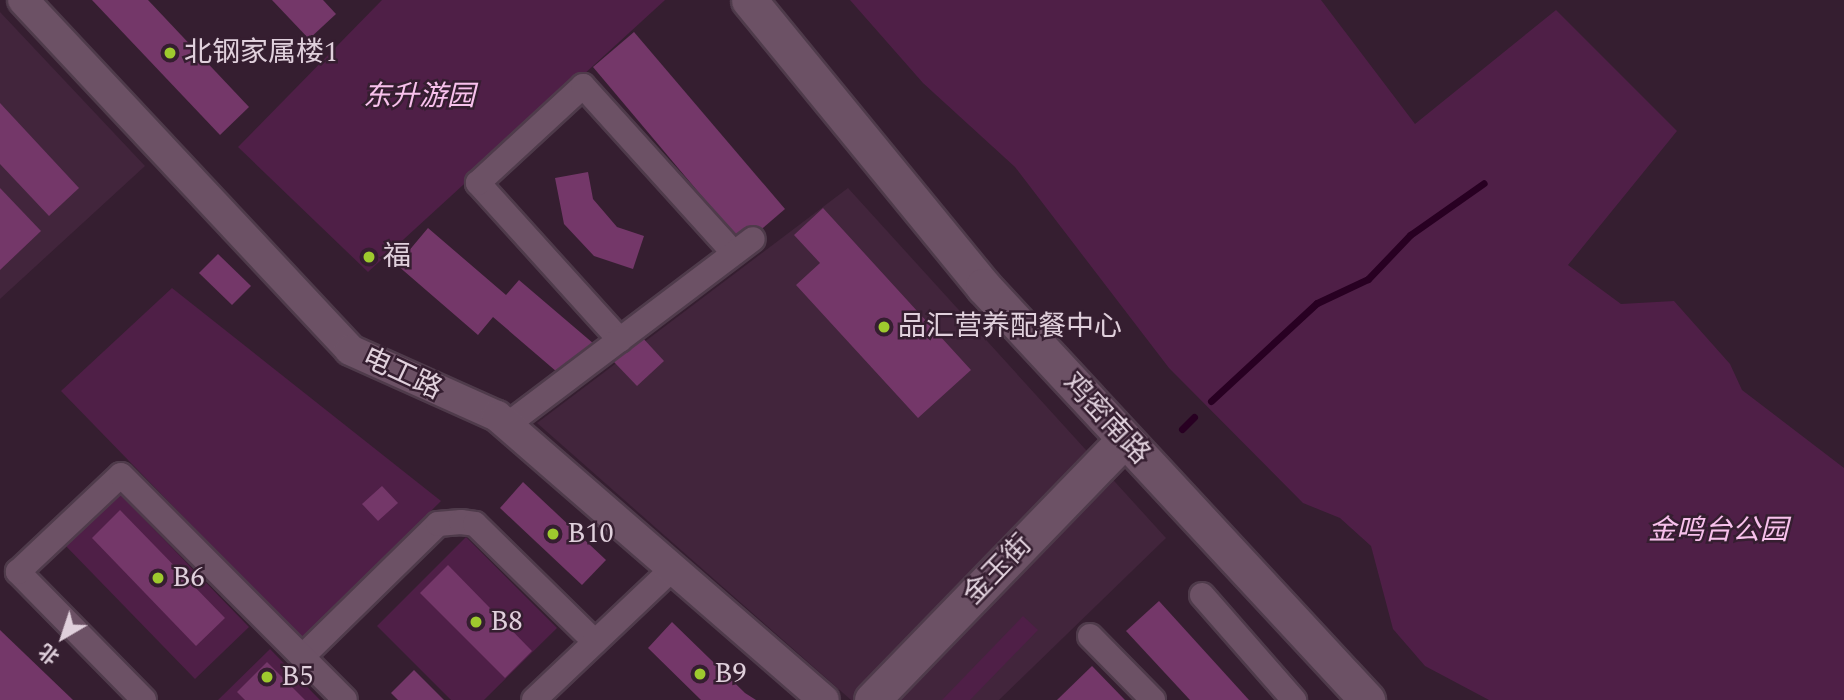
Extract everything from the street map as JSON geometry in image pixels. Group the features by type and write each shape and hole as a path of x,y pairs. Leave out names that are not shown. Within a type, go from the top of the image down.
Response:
{"main road":[{"name":"鸡密南路","path":"749,0 983,286 1367,700"},
{"name":"金玉街","path":"872,700 1125,439"}],"street":[{"name":"电工路","path":"23,0 350,350 508,425 824,700"},
{"path":"508,425 620,340 743,246 583,86 478,183 620,340"},
{"path":"144,700 18,572 121,475 345,700"},
{"path":"302,656 438,524 461,522 475,524 595,642"},
{"path":"534,700 673,568"},
{"path":"1202,595 1294,700"},
{"path":"1090,636 1153,700"}],"shaded area":[{"path":"0,12 145,166 0,299"},
{"path":"848,188 1166,538 999,700 851,700 537,423"}],"green space":[{"name":"东升游园","path":"382,0 665,0 368,272 238,147"},
{"name":"金鸣台公园","path":"850,0 1321,0 1415,124 1556,10 1677,131 1568,265 1621,304 1674,301 1730,364 1742,390 1844,468 1844,700 1489,700 1425,666 1393,629 1371,546 1340,518 1303,503 1169,368 1015,167 923,83"},
{"path":"172,288 441,501 302,639 61,391"},
{"path":"116,490 249,627 195,679 62,542"},
{"path":"466,537 557,628 484,700 451,700 377,626"},
{"path":"1023,616 1038,630 970,700 942,700"},
{"path":"270,649 320,700 218,700"}],"building":[{"name":"北钢家属楼1","path":"92,0 148,0 249,107 220,135"},
{"path":"272,0 323,0 336,14 309,39"},
{"path":"634,32 785,209 743,245 593,67"},
{"path":"0,103 79,188 49,216 0,164"},
{"path":"588,172 593,199 617,227 644,236 633,269 594,256 564,224 555,178"},
{"path":"0,188 41,231 0,270"},
{"name":"品汇营养配餐中心","path":"823,208 971,370 918,418 796,285 820,263 794,235"},
{"path":"428,228 506,295 519,280 594,344 564,378 493,317 478,335 397,265"},
{"path":"218,254 251,286 232,305 199,273"},
{"path":"641,336 664,361 637,386 614,362"},
{"name":"B10","path":"523,482 606,560 582,585 500,508"},
{"path":"382,486 398,503 378,521 362,504"},
{"name":"B6","path":"120,510 225,618 196,646 92,538"},
{"name":"B8","path":"448,565 532,651 505,678 420,593"},
{"path":"1159,601 1249,700 1190,700 1126,631"},
{"name":"B9","path":"672,622 745,693 756,700 701,700 648,648"},
{"path":"0,630 73,700 0,700"},
{"name":"B5","path":"267,662 305,700 245,700 237,692"},
{"path":"1092,666 1125,700 1057,700"},
{"path":"414,670 444,700 398,700 391,693"}],"waterway":[{"path":"1211,401 1317,303 1368,279 1410,235 1484,183"},
{"path":"1182,429 1194,417"}],"place":[{"name":"北钢家属楼1","path":"170,53"},
{"name":"福","path":"369,257"},
{"name":"品汇营养配餐中心","path":"884,327"},
{"name":"B10","path":"553,534"},
{"name":"B6","path":"158,578"},
{"name":"B8","path":"476,622"},
{"name":"B9","path":"700,674"},
{"name":"B5","path":"267,677"}]}
